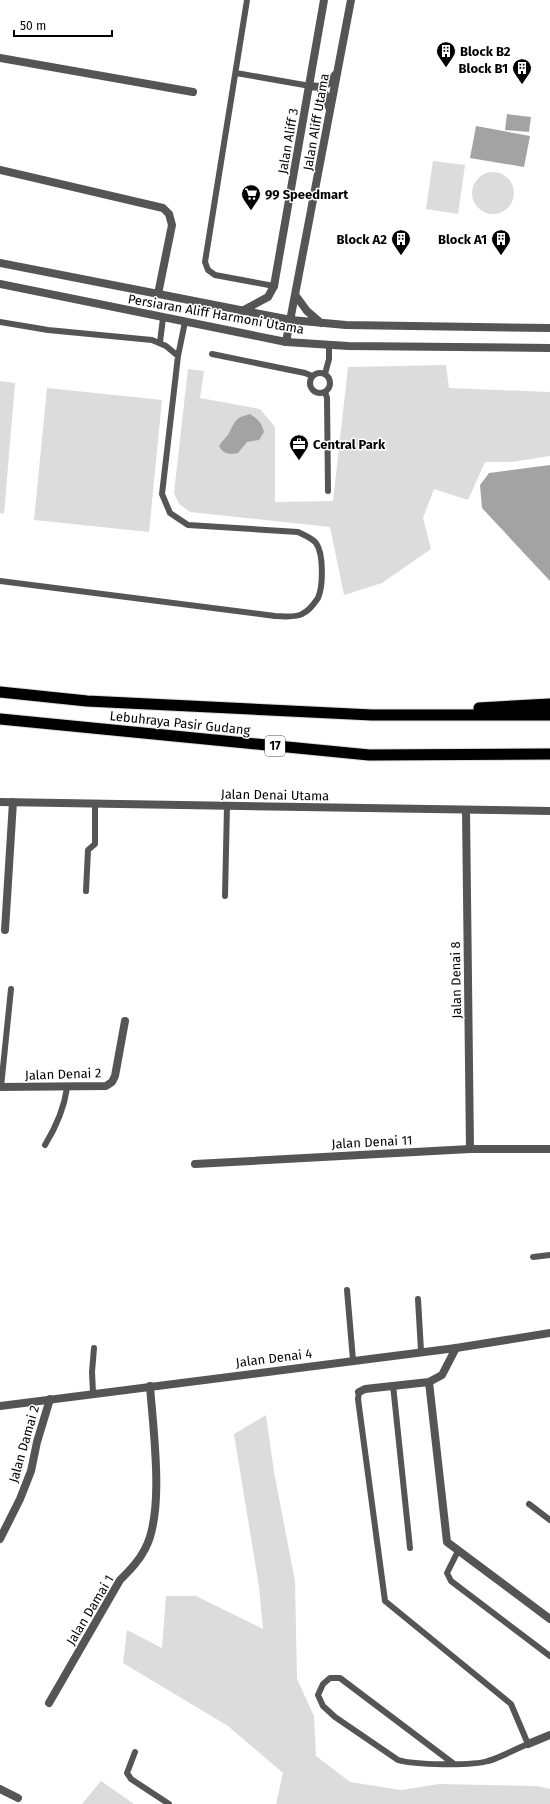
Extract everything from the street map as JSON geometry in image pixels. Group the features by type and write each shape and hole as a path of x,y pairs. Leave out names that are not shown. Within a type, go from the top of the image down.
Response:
{"highway":[{"name":"Lebuhraya Pasir Gudang","path":"0,692 87,701 372,715 550,715"},
{"path":"372,715 550,704"},
{"name":"Lebuhraya Pasir Gudang","path":"0,719 369,756 550,754"}],"street":[{"name":"Jalan Aliff 3","path":"274,286 324,0"},
{"name":"Jalan Aliff Utama","path":"286,342 296,296 350,0"},
{"path":"0,58 193,92"},
{"path":"320,88 330,82 337,73"},
{"path":"310,86 320,88 326,96 330,109"},
{"path":"0,170 163,208 169,214 172,225 158,294"},
{"name":"Persiaran Aliff Harmoni Utama","path":"0,263 291,320 346,325 550,328"},
{"name":"Persiaran Aliff Harmoni Utama","path":"0,284 286,342 329,345 550,348"},
{"path":"242,311 268,298 274,286"},
{"path":"296,296 307,311 322,323"},
{"name":"Jalan Denai Utama","path":"0,802 550,811"},
{"path":"5,930 12,802"},
{"name":"Jalan Denai 8","path":"466,810 470,1149"},
{"name":"Jalan Denai 2","path":"0,1087 66,1088 106,1086 112,1082 118,1068 125,1021"},
{"name":"Jalan Denai 11","path":"195,1164 470,1149 550,1148"},
{"name":"Jalan Denai 4","path":"0,1406 421,1351 456,1348 550,1333"},
{"path":"359,1392 365,1389 429,1382 442,1375 456,1348"},
{"path":"429,1382 447,1542 550,1619"},
{"name":"Jalan Damai 1","path":"49,1703 120,1580 135,1566 146,1548 151,1530 156,1495 150,1386"},
{"name":"Jalan Damai 2","path":"0,1539 20,1500 31,1471 37,1442 50,1399"},
{"path":"528,1744 550,1735"},
{"path":"0,1789 18,1798"}],"lane":[{"path":"247,0 205,262 208,270 215,275 274,286"},
{"path":"236,73 310,86"},
{"path":"160,342 164,318"},
{"path":"0,322 48,330 142,338 160,342 178,356"},
{"path":"0,581 275,616 301,615 311,608 318,598 322,583 320,553 316,544 308,536 298,532 188,525 170,514 162,494 178,356 186,322"},
{"path":"325,374 329,359 329,345"},
{"path":"212,354 306,373 312,376"},
{"path":"318,373 325,374 329,379 330,385 325,392 319,394 313,391 310,385 312,376 318,373"},
{"path":"325,392 327,398 328,490"},
{"path":"86,891 88,850 94,844 95,803"},
{"path":"225,896 227,806"},
{"path":"0,1087 11,989"},
{"path":"45,1145 60,1117 65,1101 66,1088"},
{"path":"533,1257 550,1255"},
{"path":"347,1290 353,1360"},
{"path":"418,1299 421,1351"},
{"path":"93,1393 92,1372 94,1348"},
{"path":"393,1386 410,1548"},
{"path":"359,1392 358,1400 385,1601 511,1704 528,1744 487,1761 454,1764 407,1762 398,1760 335,1717 323,1706 318,1695 323,1684 330,1678 340,1678 454,1764"},
{"path":"529,1504 550,1520"},
{"path":"458,1551 447,1573 451,1581 550,1656"},
{"path":"135,1752 127,1773 131,1779 169,1804"}],"shaded area":[{"path":"507,114 531,117 529,132 505,130"},
{"path":"476,126 530,136 524,167 470,158"},
{"path":"433,161 465,165 458,214 426,209"},
{"path":"493,172 508,178 514,193 508,208 493,214 478,208 472,193 478,178"},
{"path":"446,365 449,388 550,392 550,456 512,462 485,462 468,500 434,489 423,518 431,549 382,583 344,595 330,527 190,512 179,504 174,493 188,369 204,371 200,398 260,409 275,427 275,502 333,501 348,367"},
{"path":"0,381 15,383 4,514 0,513"},
{"path":"47,388 162,400 149,532 34,520"},
{"path":"250,414 262,426 264,432 259,440 247,442 238,453 230,454 225,452 219,446 220,444 228,435 236,420"},
{"path":"550,465 550,581 482,508 480,485 489,473"},
{"path":"266,1415 274,1472 295,1581 297,1679 314,1716 316,1756 350,1782 401,1790 439,1784 537,1786 550,1789 550,1804 276,1804 283,1773 228,1726 123,1663 127,1630 162,1648 166,1596 196,1596 263,1629 259,1587 234,1434"},
{"path":"101,1781 134,1804 82,1804"}],"place":[{"name":"Block B2","path":"446,68"},
{"name":"Block B1","path":"522,85"},
{"name":"99 Speedmart","path":"251,211"},
{"name":"Block A2","path":"401,256"},
{"name":"Block A1","path":"501,256"},
{"name":"Central Park","path":"299,461"}]}
